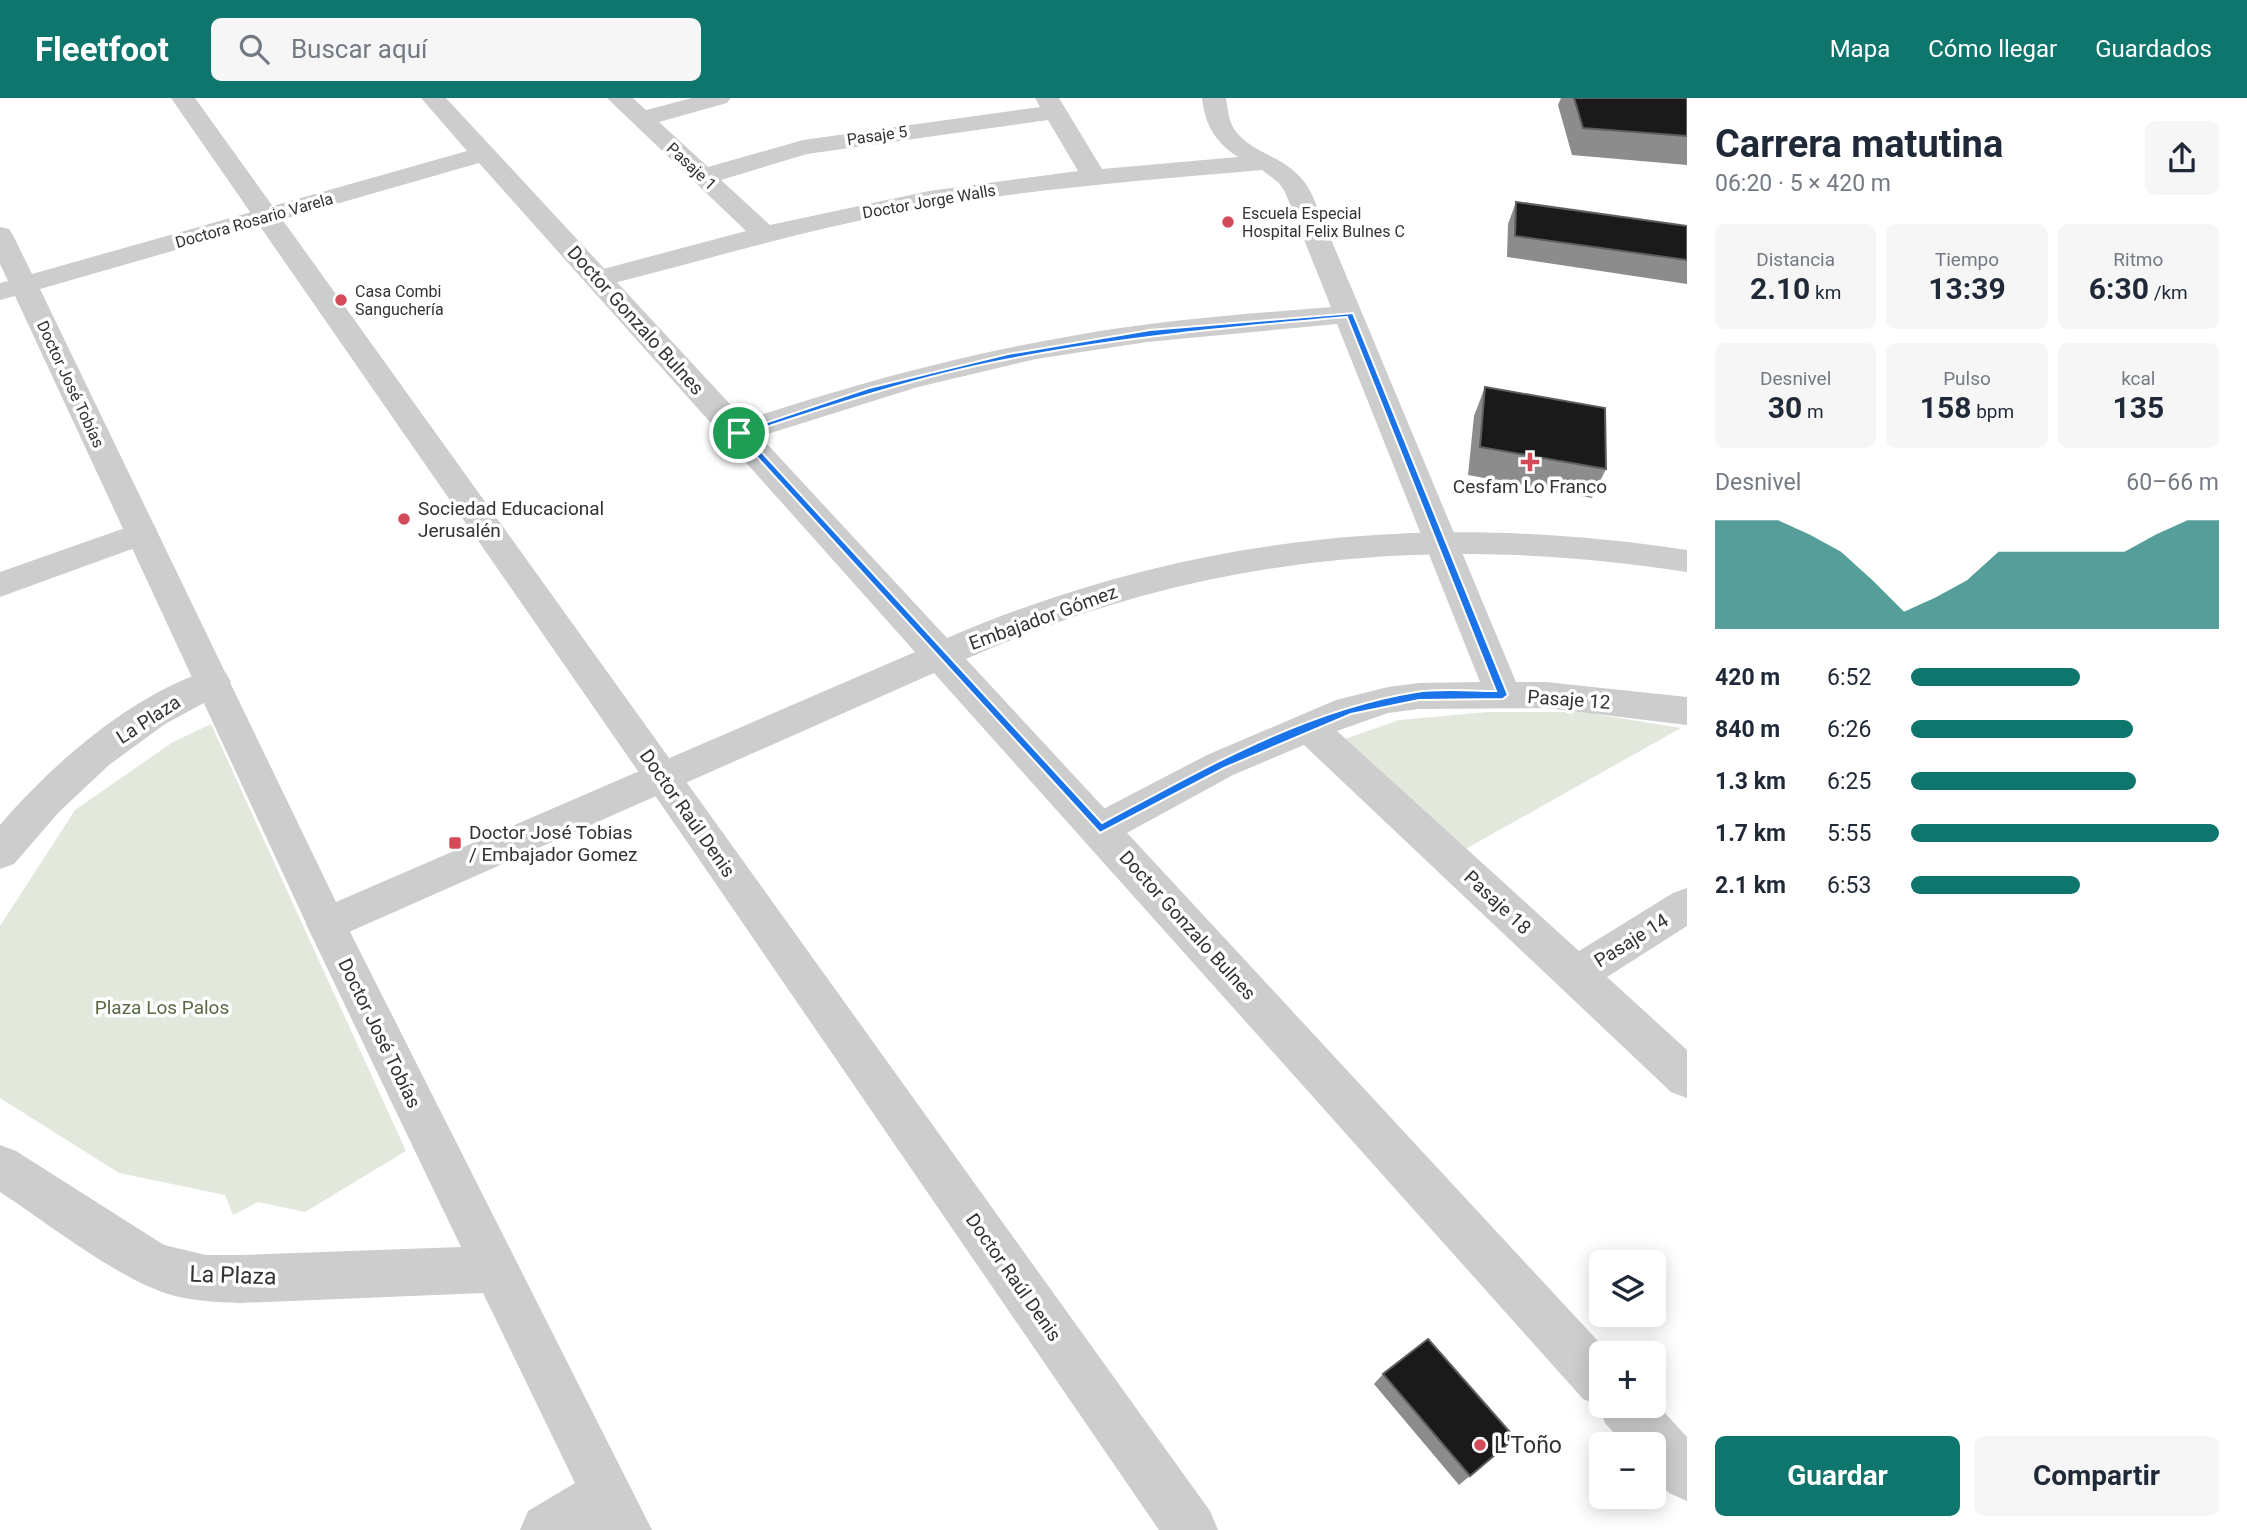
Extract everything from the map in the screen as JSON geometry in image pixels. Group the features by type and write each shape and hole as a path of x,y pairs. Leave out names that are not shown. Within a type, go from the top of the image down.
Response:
{"street":[{"name":"Doctor Raúl Denis","path":"183,98 1191,1530"},
{"name":"Doctor Gonzalo Bulnes","path":"433,98 1589,1368"},
{"name":"Pasaje 1","path":"619,98 764,234"},
{"path":"642,119 719,98"},
{"path":"1214,98 1214,114 1221,131 1239,146 1278,168 1294,183 1350,314 1503,695"},
{"path":"1051,105 1094,177"},
{"name":"Pasaje 5","path":"703,177 780,153 831,142 1051,105"},
{"name":"Doctora Rosario Varela","path":"12,289 484,154"},
{"name":"Doctor Jorge Walls","path":"598,279 764,234 939,198 1094,177 1266,162"},
{"name":"Doctor José Tobías","path":"0,235 12,289 142,533 327,924 616,1512"},
{"path":"739,433 872,390 1008,356 1150,333 1350,314"},
{"path":"0,584 142,533"},
{"name":"Embajador Gómez","path":"327,924 942,655 1068,605 1199,569 1302,552 1440,542 1548,543 1687,561"},
{"name":"La Plaza","path":"0,853 50,796 84,764 159,710 213,682"},
{"name":"Pasaje 12","path":"1100,829 1220,765 1349,710 1388,700 1419,696 1546,695 1687,711"},
{"name":"Pasaje 18","path":"1309,727 1687,1078"},
{"name":"Pasaje 14","path":"1576,975 1687,905"},
{"name":"La Plaza","path":"0,1166 124,1249 148,1262 195,1276 239,1279 496,1269"},
{"path":"1635,1418 1687,1475"},
{"path":"547,1530 616,1512"}],"green space":[{"path":"1488,712 1582,712 1681,728 1462,851 1339,741 1399,720"},
{"name":"Plaza Los Palos","path":"211,724 406,1151 305,1212 258,1202 233,1215 225,1195 119,1173 0,1098 0,926 75,810 173,742"}],"building":[{"path":"1574,98 1687,98 1687,136 1583,128"},
{"path":"1516,202 1687,226 1687,260 1515,236"},
{"path":"1485,387 1605,408 1606,469 1480,447"},
{"path":"1428,1339 1515,1438 1470,1476 1383,1374"}],"place":[{"name":"Escuela Especial Hospital Felix Bulnes C","path":"1228,222"},
{"name":"Casa Combi Sanguchería","path":"341,300"},
{"name":"Cesfam Lo Franco","path":"1530,462"},
{"name":"Sociedad Educacional Jerusalén","path":"404,519"},
{"name":"Doctor José Tobias / Embajador Gomez","path":"455,843"},
{"name":"L'Toño","path":"1480,1445"}],"route":[{"path":"1350,314 1503,695 1419,696 1388,700 1349,710 1220,765 1100,829 739,433 872,390 1008,356 1150,333 1350,314"}]}
